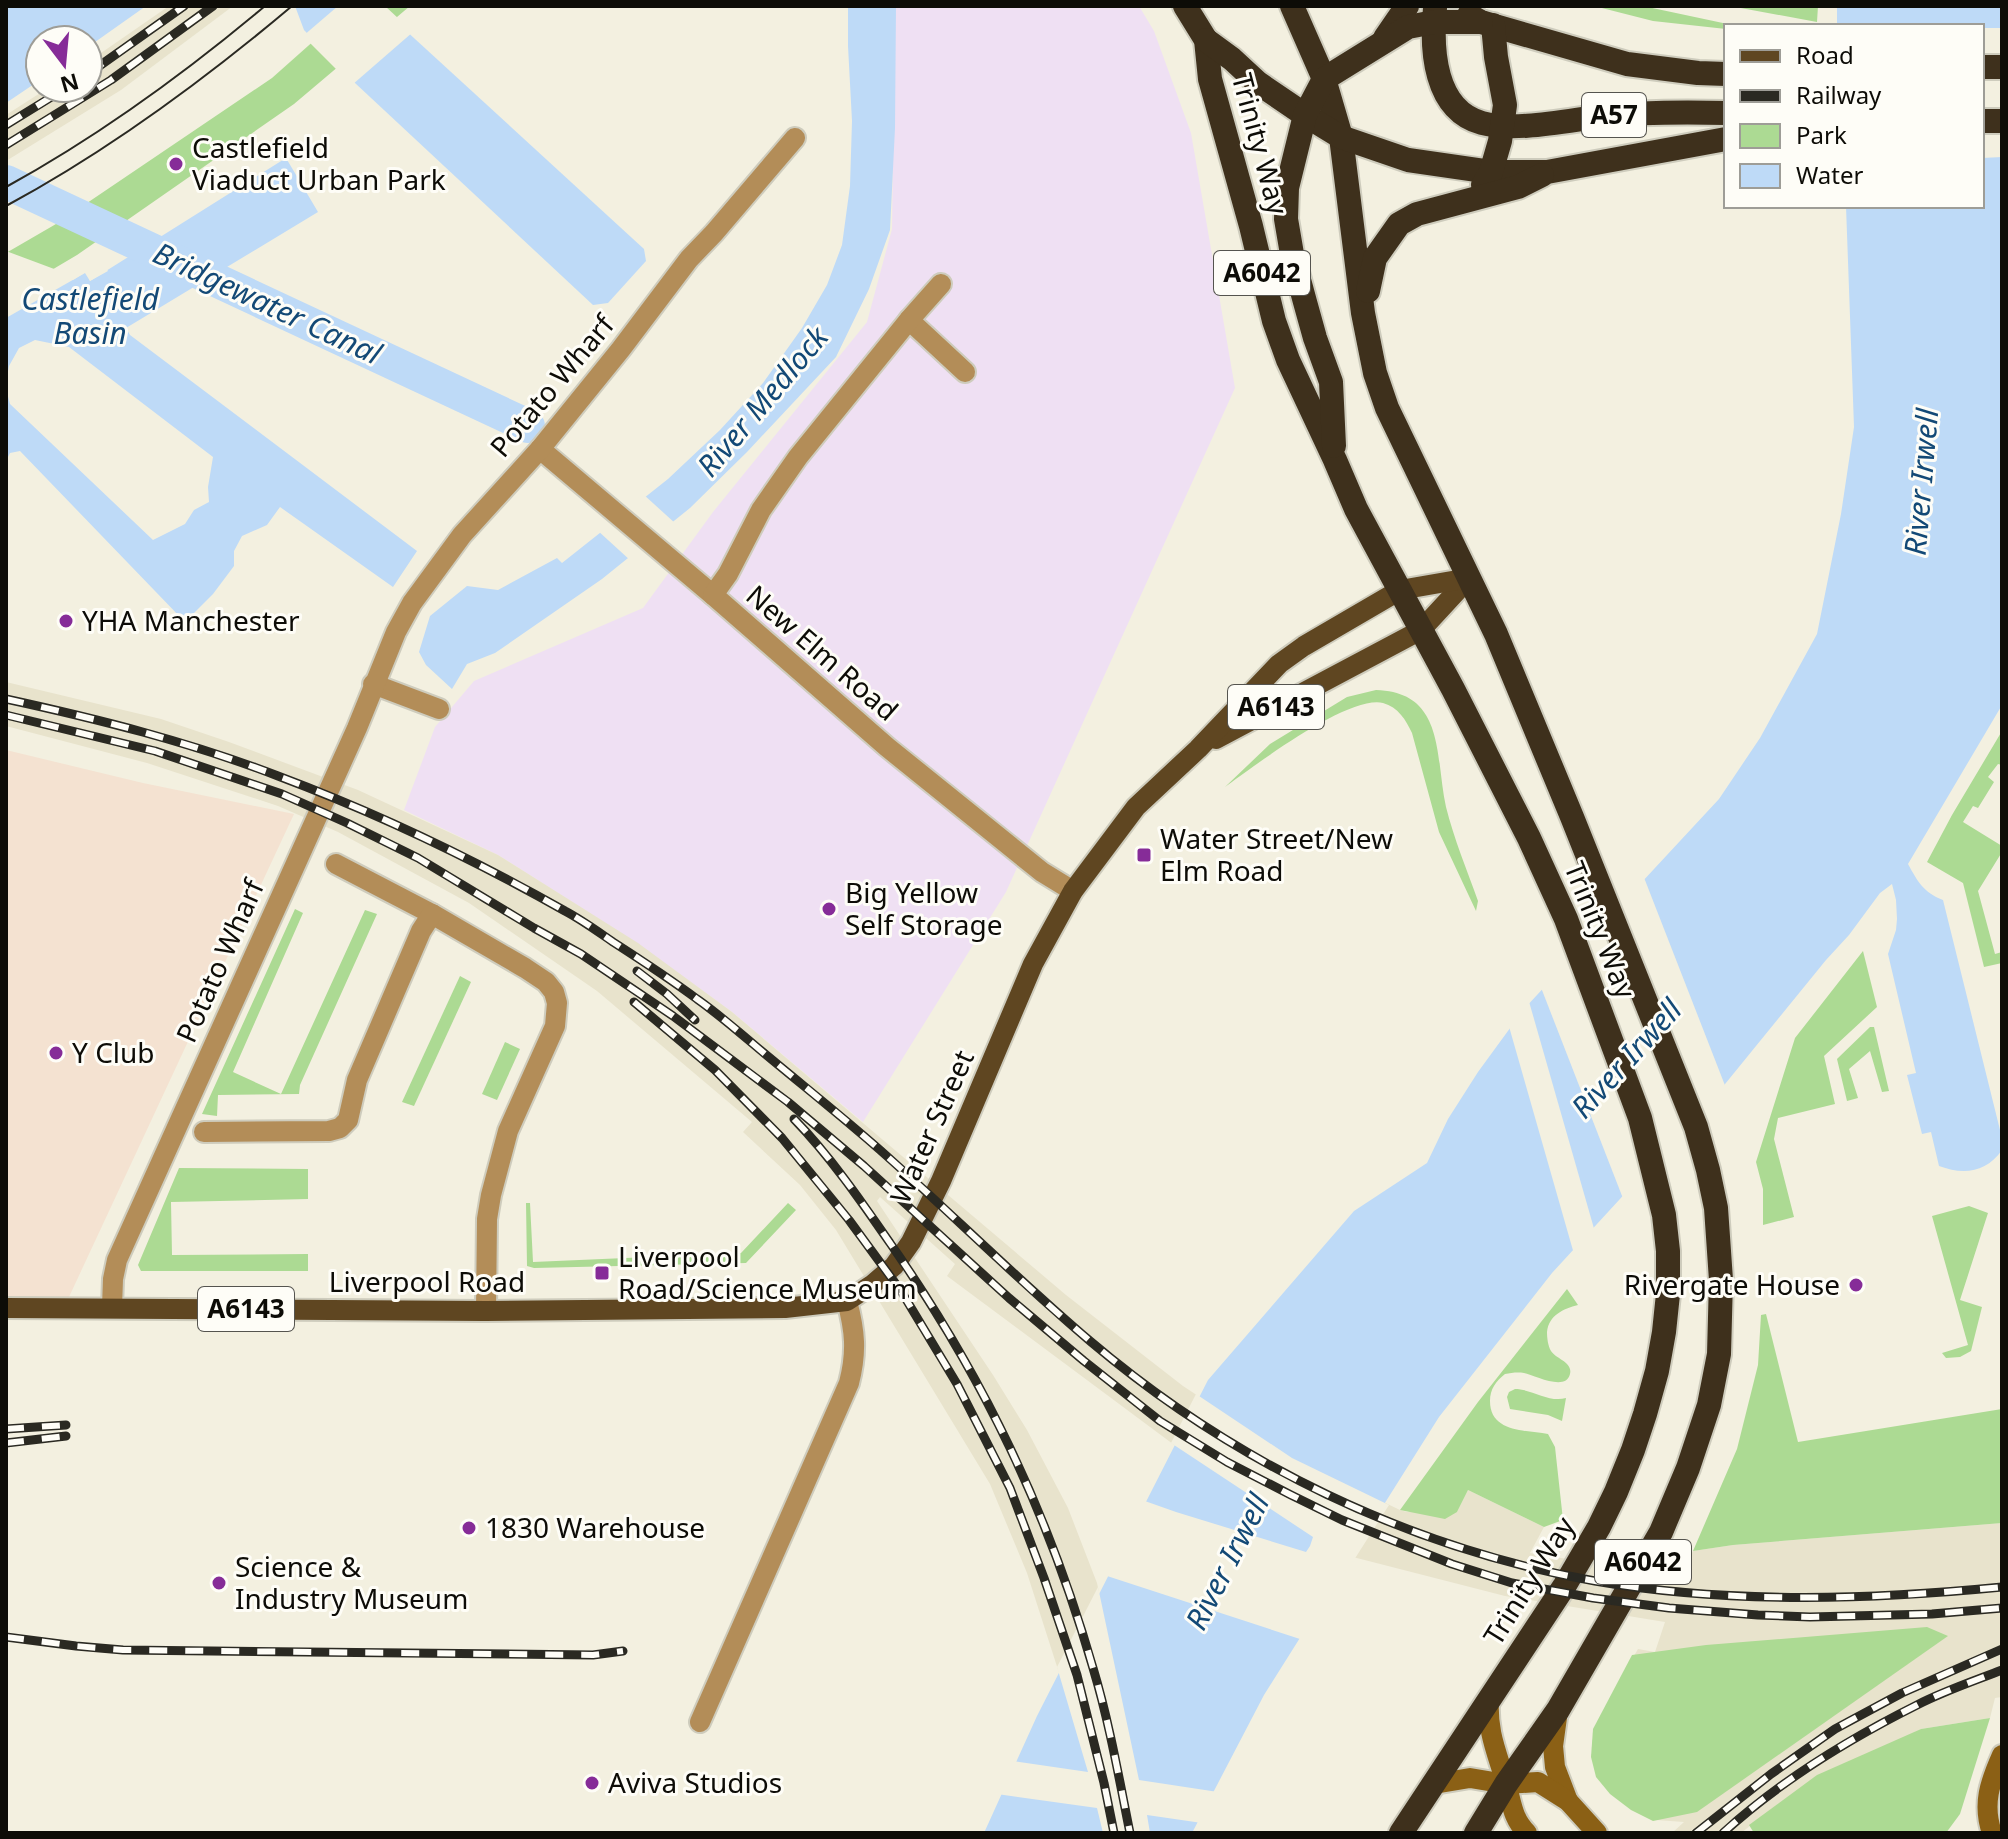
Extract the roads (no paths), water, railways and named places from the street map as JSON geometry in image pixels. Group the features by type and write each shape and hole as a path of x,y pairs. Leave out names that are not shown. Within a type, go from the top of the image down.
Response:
{"highway":[{"name":"A57","path":"1185,6 1206,40 1258,83 1341,137 1408,160 1491,172 1547,172 1724,139"},
{"path":"1382,43 1407,6"},
{"name":"A6042","path":"1294,9 1324,79 1341,137"},
{"name":"A57","path":"1440,11 1437,69 1445,93 1468,117 1483,123 1528,126 1632,113 1724,113"},
{"path":"1324,79 1440,11 1489,18 1505,105 1500,141 1491,172 1476,198"},
{"name":"A57","path":"1489,18 1627,64 1724,74"},
{"name":"Trinity Way","path":"1206,40 1210,79 1274,321 1288,360 1356,509 1529,838 1566,919 1640,1118 1664,1215 1668,1251 1668,1294 1657,1371 1633,1450 1610,1504 1581,1558 1401,1833"},
{"name":"A6042","path":"1324,79 1305,115 1287,188 1286,219 1305,302 1331,382 1335,460"},
{"name":"Trinity Way","path":"1341,137 1363,313 1375,373 1387,408 1496,634 1696,1127 1716,1208 1719,1244 1719,1354 1709,1405 1688,1468 1661,1532 1558,1710 1476,1833"},
{"name":"A6042","path":"1363,313 1375,258 1399,224 1417,214 1518,187 1547,172"}],"main road":[{"name":"Water Street","path":"847,1301 894,1266 911,1242 941,1181 1033,964 1073,891 1136,807 1198,749 1279,664 1304,646 1400,590 1469,578"},
{"name":"Water Street","path":"1198,749 1421,630 1469,578"},
{"name":"Liverpool Road","path":"6,1308 486,1311 785,1308 847,1301"},
{"path":"1489,1699 1488,1721 1511,1809 1527,1833"},
{"path":"1558,1710 1553,1746 1555,1767 1568,1801"},
{"path":"1992,1833 1986,1817 1991,1780 2002,1755"},
{"path":"1434,1784 1470,1778 1506,1784 1538,1782 1568,1801 1597,1833"}],"street":[{"name":"Potato Wharf","path":"112,1307 117,1260 357,728 390,644 412,603 462,535 540,449 689,259 795,138"},
{"path":"713,595 728,574 761,510 798,457 941,284"},
{"path":"909,320 965,372"},
{"name":"New Elm Road","path":"540,449 887,747 1042,872 1073,891"},
{"path":"373,684 439,709"},
{"path":"336,864 432,914 546,982 554,992 557,1003 555,1026 508,1131 496,1172 487,1219 486,1311"},
{"path":"204,1132 329,1131 340,1128 348,1120 357,1080 421,931 432,914"},
{"path":"700,1722 849,1383 855,1363 854,1331 847,1301"}],"water":[{"path":"146,6 104,36 104,24 24,24 24,91 6,103 6,7"},
{"path":"295,6 379,6 644,249 646,261 608,303 593,305 355,83 304,30"},
{"name":"River Medlock","path":"848,6 896,6 895,128 890,230 869,289 836,357 690,508 602,579 495,653 467,664 452,689 426,665 419,652 430,616 467,586 498,590 557,558 562,563 668,479 720,430 763,383 802,328 827,285 842,245 850,186 852,121"},
{"name":"River Irwell","path":"1837,6 2002,6 2002,705 1908,864 1922,886 1943,900 2002,1138 2002,1150 1981,1168 1957,1171 1939,1166 1931,1132 1922,1134 1907,1075 1916,1073 1888,954 1897,919 1892,884 1880,893 1721,1089 1552,1273 1439,1417 1264,1695 1192,1833 984,1833 1037,1716 1208,1380 1354,1211 1427,1163 1448,1119 1524,1009 1719,799 1760,738 1817,634 1841,514 1854,427 1846,208 1984,208 1984,24 1837,24"},
{"name":"Castlefield Basin","path":"286,158 318,212 126,328 130,335 417,551 393,587 280,507 267,525 242,536 234,551 234,566 213,594 189,618 182,619 20,451 10,453 6,461 6,389 10,404 153,540 185,524 194,510 209,502 213,457 69,347 35,340 19,348 9,366 6,382 6,255 73,280 86,272 90,281"}],"waterway":[{"name":"Bridgewater Canal","path":"6,182 528,426"}],"tram line":[{"path":"6,187 140,103 265,6"},
{"path":"6,206 154,114 292,6"}],"railway":[{"path":"104,63 184,6"},
{"path":"6,145 111,80 213,6"},
{"path":"6,125 40,104"},
{"path":"6,699 144,732 278,776 424,838 577,918 727,1022 867,1139 1063,1318 1145,1385 1264,1462 1391,1523 1458,1547 1526,1566 1645,1588 1798,1598 1901,1595 2002,1587"},
{"path":"6,715 155,751 282,794 418,858 581,954 673,1016 788,1102 864,1166 1009,1298 1160,1421 1227,1462 1342,1520 1452,1564 1512,1583 1593,1598 1669,1608 1810,1617 1932,1614 2002,1608"},
{"path":"637,971 695,1020"},
{"path":"634,1002 715,1070 782,1138 849,1220 901,1291 957,1384 1010,1488 1044,1578 1077,1675 1114,1833"},
{"path":"794,1119 845,1179 924,1293 1010,1447 1034,1500 1075,1610 1104,1708 1130,1833"},
{"path":"6,1429 66,1425"},
{"path":"6,1443 66,1436"},
{"path":"6,1637 123,1650 593,1655 623,1651"},
{"path":"1696,1833 1835,1729 1902,1693 2002,1649"},
{"path":"1723,1833 1768,1796 1841,1747 1927,1700 2002,1670"}],"place":[{"name":"Castlefield Viaduct Urban Park","path":"176,164"},
{"name":"YHA Manchester","path":"66,621"},
{"name":"Water Street/New Elm Road","path":"1144,855"},
{"name":"Big Yellow Self Storage","path":"829,909"},
{"name":"Y Club","path":"56,1053"},
{"name":"Liverpool Road/Science Museum","path":"602,1273"},
{"name":"Rivergate House","path":"1856,1285"},
{"name":"1830 Warehouse","path":"469,1528"},
{"name":"Science & Industry Museum","path":"219,1583"},
{"name":"Aviva Studios","path":"592,1783"}]}
